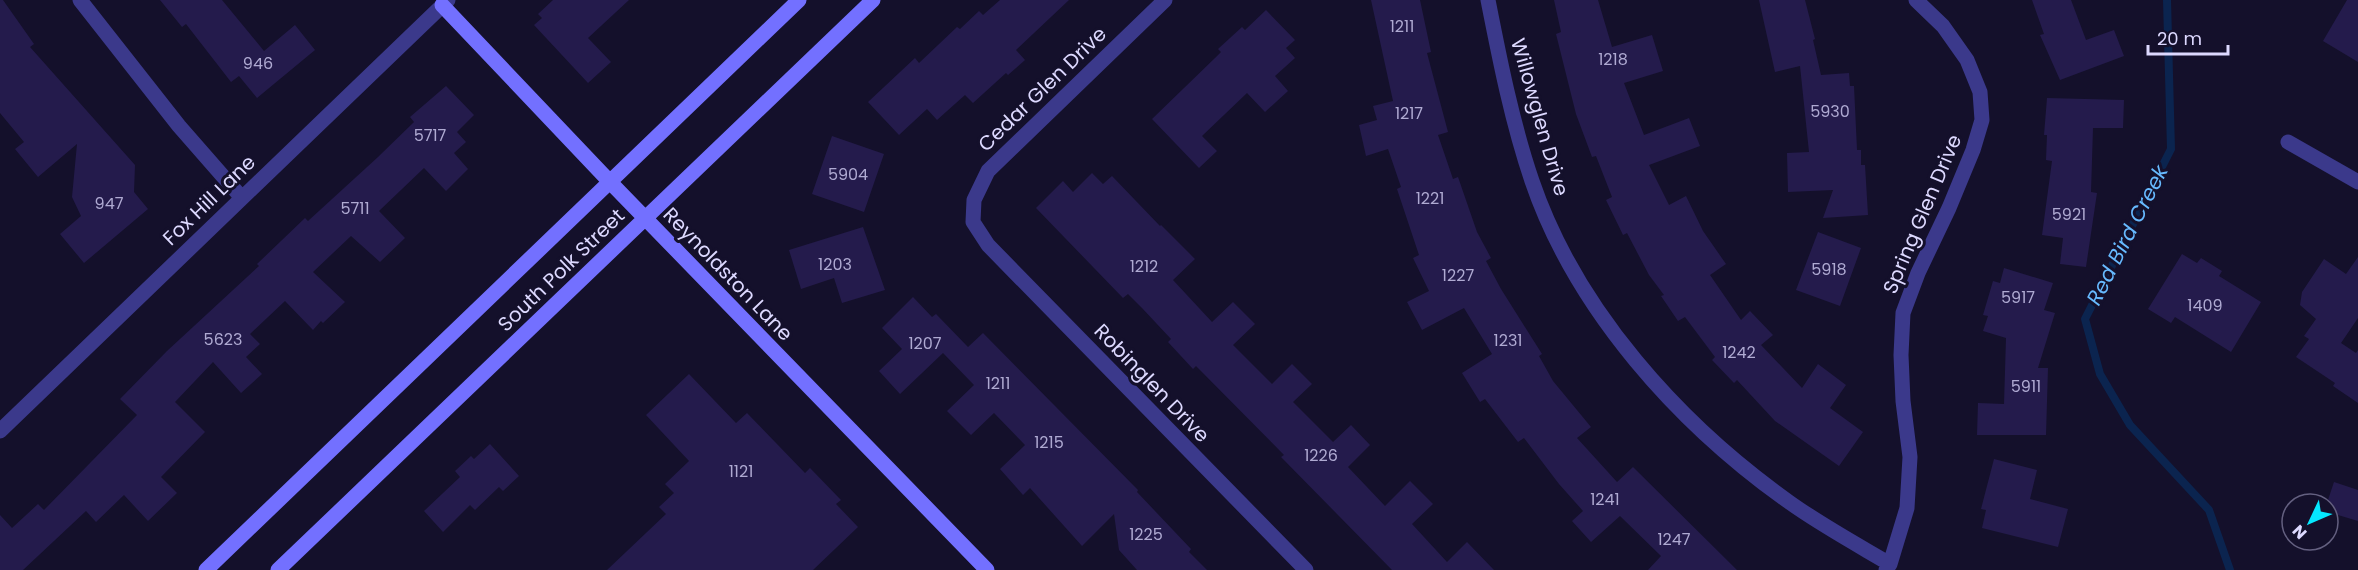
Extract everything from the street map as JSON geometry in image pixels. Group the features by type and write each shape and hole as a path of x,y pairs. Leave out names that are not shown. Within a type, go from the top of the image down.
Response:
{"main road":[{"name":"South Polk Street","path":"206,570 799,0"},
{"name":"South Polk Street","path":"278,570 873,0"},
{"name":"Reynoldston Lane","path":"445,2 645,219 987,570"}],"street":[{"path":"81,0 180,126 242,198"},
{"name":"Cedar Glen Drive","path":"973,222 974,200 988,171 1165,0"},
{"name":"Willowglen Drive","path":"1488,0 1504,83 1532,182 1559,246 1589,300 1646,373 1720,449 1790,503 1888,567"},
{"name":"Spring Glen Drive","path":"1888,567 1907,508 1910,457 1903,401 1901,355 1903,313 1918,273 1973,150 1982,120 1980,92 1967,60 1943,26 1916,0"},
{"name":"Fox Hill Lane","path":"0,431 445,2"},
{"path":"2288,142 2358,182"},
{"name":"Robinglen Drive","path":"973,222 988,245 1306,570"}],"building":[{"path":"0,0 3,0 34,44 30,47 135,165 134,192 148,209 84,263 60,234 81,216 72,197 77,144 38,177 15,149 24,142 0,113"},
{"path":"160,0 222,0 264,51 295,25 315,50 257,98 239,76 231,82 186,24 182,27"},
{"path":"553,0 629,0 588,38 611,62 588,83 534,25 542,18 538,14"},
{"path":"1000,0 1069,0 1016,50 1025,60 1008,75 1006,73 973,103 965,95 937,120 927,109 899,135 868,102 915,58 919,63 957,27 960,29 979,11 983,15"},
{"path":"1371,0 1420,0 1431,52 1427,53 1448,132 1438,135 1453,179 1458,177 1477,232 1491,258 1486,261 1501,289 1542,354 1539,356 1553,381 1591,427 1577,438 1617,482 1633,467 1737,570 1648,570 1661,556 1620,516 1591,542 1572,521 1583,511 1524,438 1518,442 1485,399 1480,402 1462,373 1492,354 1464,308 1422,330 1407,302 1429,291 1413,258 1419,255 1397,189 1401,187 1388,149 1366,156 1359,125 1377,120 1373,106 1393,101"},
{"path":"1554,0 1598,0 1612,47 1652,35 1663,71 1624,83 1644,135 1689,118 1700,146 1649,165 1669,205 1686,196 1703,231 1726,264 1710,275 1741,320 1750,311 1773,335 1761,345 1802,388 1818,364 1846,385 1830,408 1863,432 1839,466 1775,421 1737,380 1734,383 1712,360 1715,357 1685,317 1678,321 1661,296 1664,295 1649,275 1627,233 1623,235 1606,200 1612,197 1596,156 1592,157 1576,114 1556,34 1561,32"},
{"path":"1759,0 1805,0 1821,75 1849,73 1850,86 1854,86 1857,150 1861,150 1861,165 1865,165 1868,215 1823,218 1833,190 1788,192 1787,153 1809,152 1800,66 1775,72"},
{"path":"2032,0 2071,0 2086,40 2114,30 2124,56 2060,80 2040,35 2044,34"},
{"path":"2347,0 2358,0 2358,62 2323,41"},
{"path":"1266,10 1295,40 1286,48 1295,58 1275,76 1288,91 1265,112 1247,93 1202,136 1217,151 1199,168 1152,119 1221,52 1218,49 1242,27 1245,30"},
{"path":"446,86 474,115 457,132 466,142 454,153 468,169 446,191 424,168 379,211 405,238 380,262 351,236 313,272 345,302 323,323 321,321 313,330 285,301 250,334 260,344 246,357 262,374 241,393 213,362 175,402 205,432 161,477 177,493 148,521 124,495 96,522 86,511 23,570 0,570 0,515 12,528 38,504 44,510 137,415 120,399 167,351 259,266 257,264 305,218 308,221 378,157 414,122 410,117"},
{"path":"2047,98 2124,100 2123,128 2093,128 2091,192 2097,193 2086,267 2060,264 2063,238 2042,235 2052,161 2046,160 2047,135 2044,135"},
{"path":"832,136 884,154 864,212 812,194"},
{"path":"1092,173 1103,184 1112,176 1195,259 1173,280 1212,322 1233,302 1255,324 1233,345 1272,384 1292,364 1312,384 1293,402 1333,442 1351,425 1370,445 1348,467 1385,506 1410,481 1433,504 1412,524 1447,562 1467,542 1494,570 1392,570 1196,366 1193,369 1168,342 1171,339 1142,308 1128,294 1123,298 1036,208 1063,181 1073,192"},
{"path":"863,227 885,290 842,303 834,278 801,289 789,250"},
{"path":"1818,232 1861,248 1840,306 1796,290"},
{"path":"2182,254 2197,263 2201,258 2222,271 2219,276 2261,302 2231,352 2175,317 2171,323 2148,309"},
{"path":"2358,257 2358,318 2341,343 2356,353 2358,350 2358,403 2333,386 2335,383 2296,357 2309,339 2304,336 2316,319 2300,305 2302,292 2324,259 2346,274"},
{"path":"2004,268 2053,283 2044,310 2055,313 2038,368 2048,368 2046,435 1977,435 1978,403 2004,404 2006,338 1983,331 1988,316 1983,315 1993,281 2000,283"},
{"path":"913,297 932,317 936,314 968,347 983,333 1138,490 1137,492 1191,549 1189,552 1207,570 1137,570 1119,550 1114,514 1082,546 1030,488 1023,495 1000,469 1025,445 994,413 971,435 947,411 974,385 943,353 900,394 879,371 902,349 882,328"},
{"path":"689,374 736,423 747,413 805,473 810,468 841,500 836,504 858,527 813,570 607,570 666,514 659,507 674,493 665,484 689,461 646,415"},
{"path":"490,444 519,476 503,491 499,487 475,510 470,505 443,532 424,511 460,477 455,471 471,456 474,459"},
{"path":"1994,459 2037,470 2030,499 2068,509 2058,547 1982,528 1986,510 1981,509"},
{"path":"2334,482 2358,490 2358,521 2340,516 2340,492 2331,492"}],"waterway":[{"name":"Red Bird Creek","path":"2167,0 2171,149 2085,319 2100,374 2130,425 2209,510 2230,570"}]}
